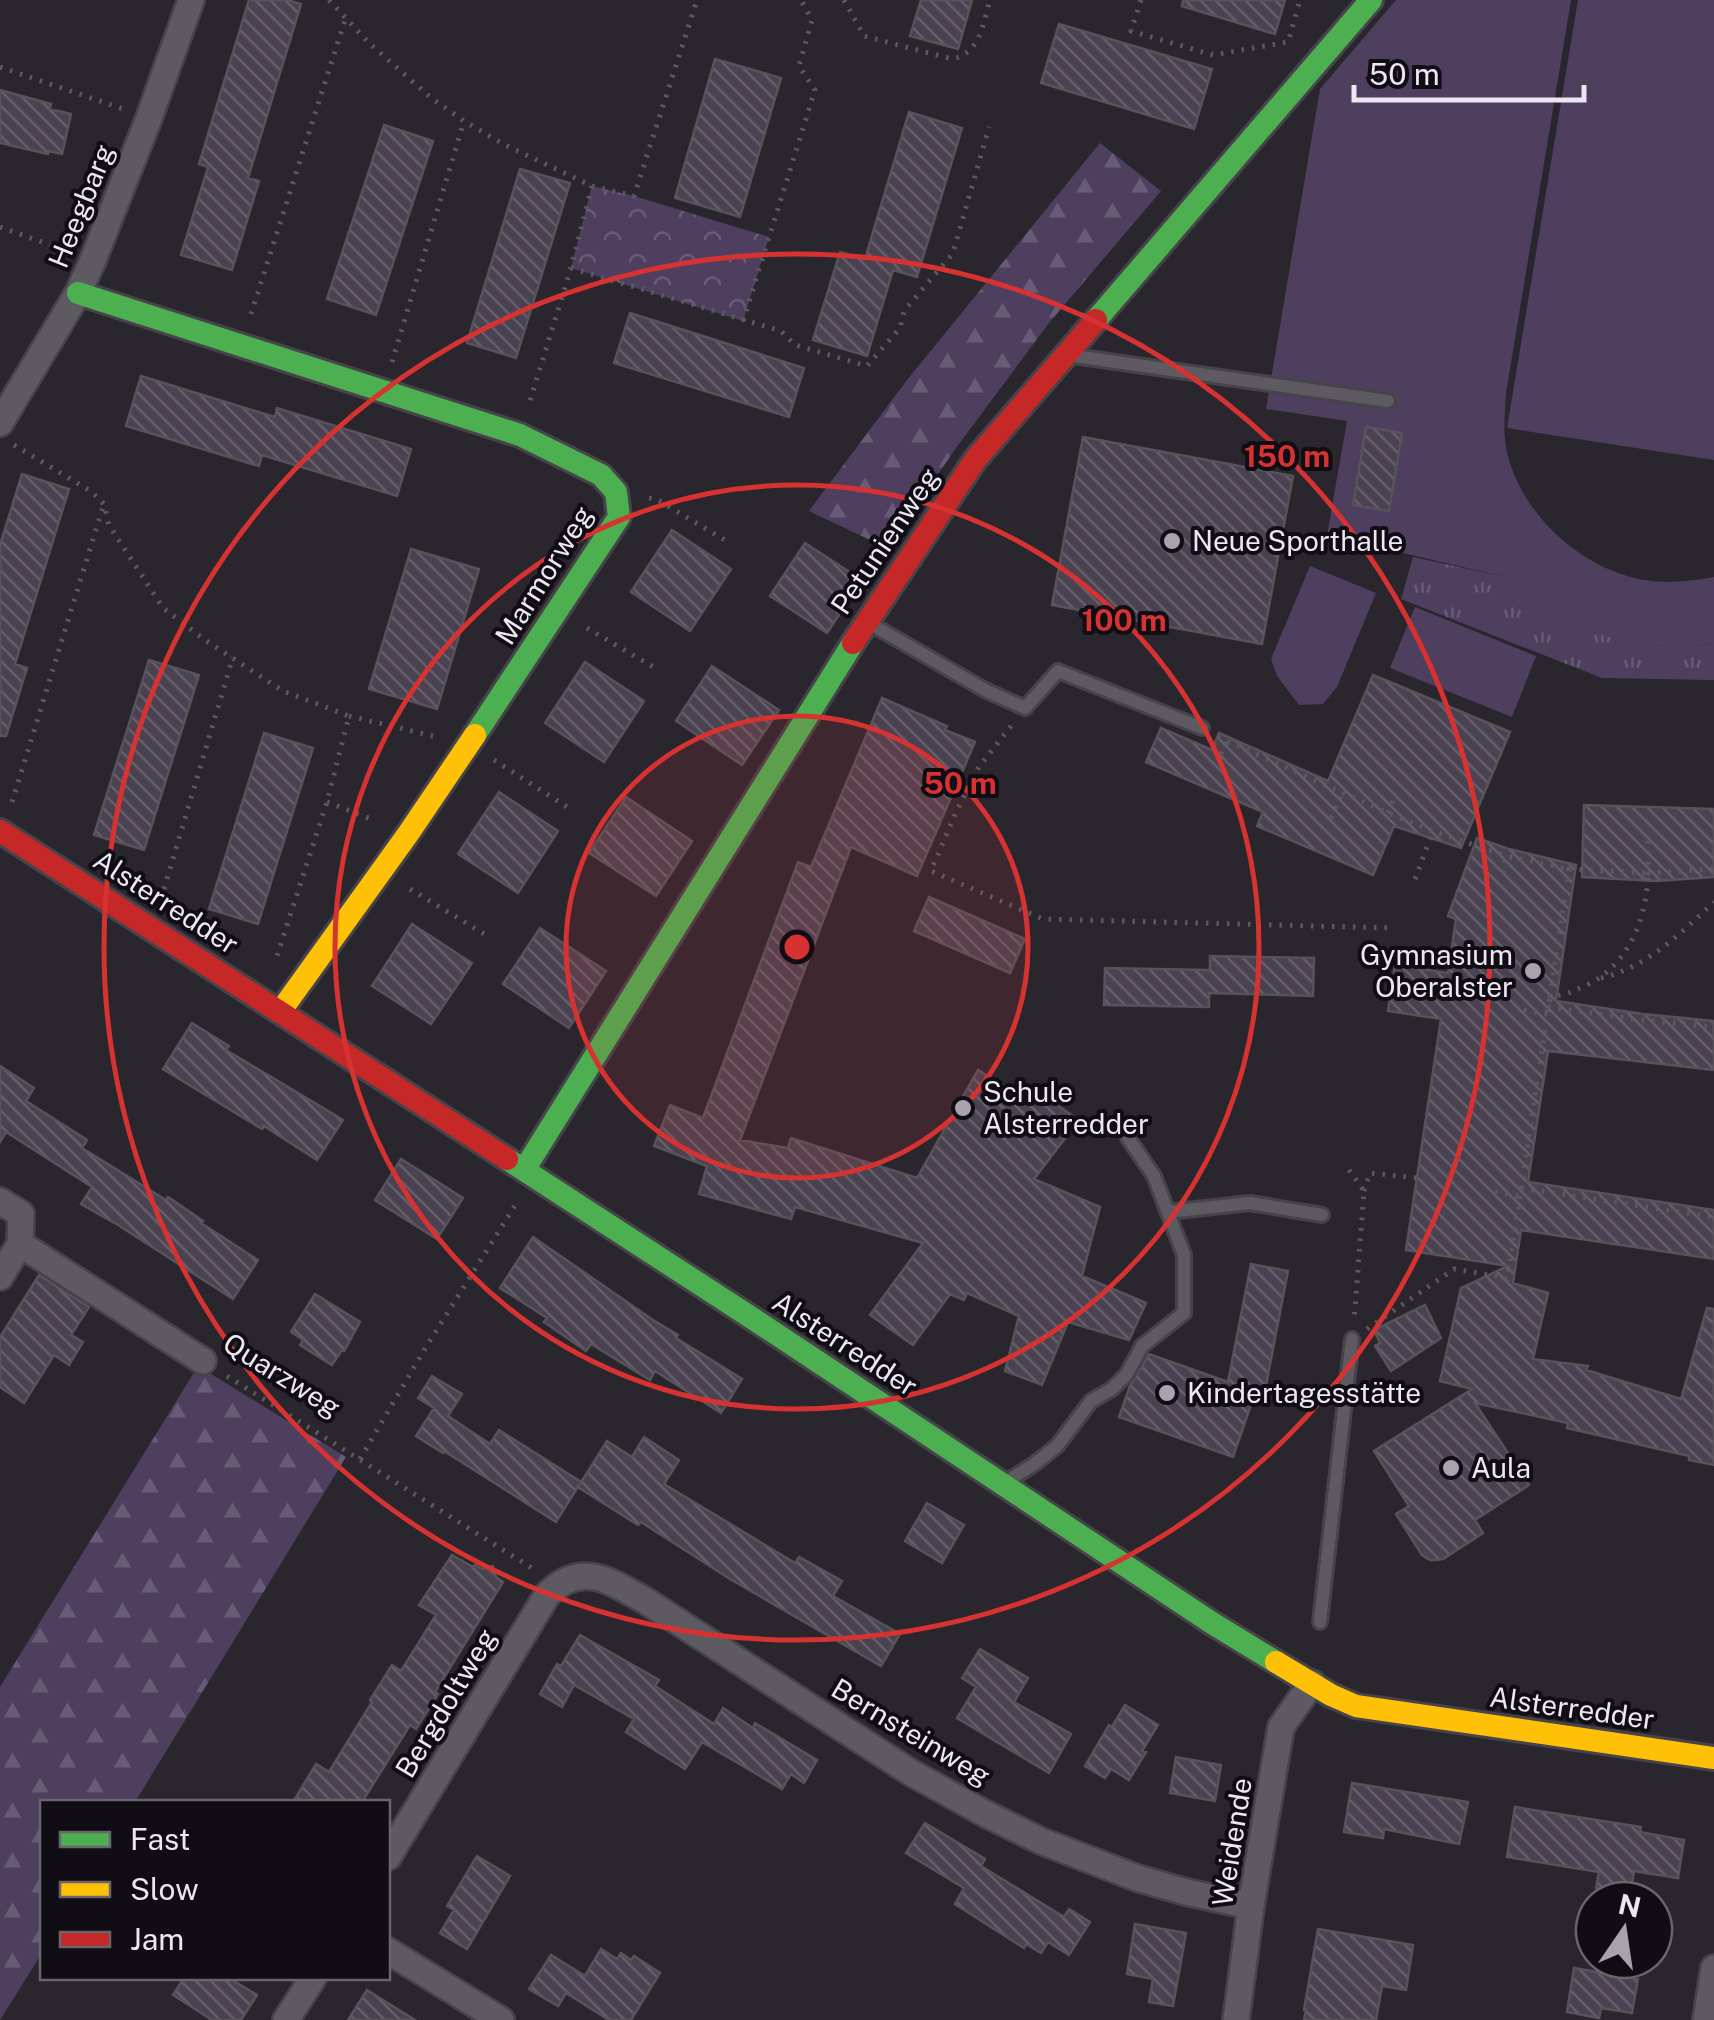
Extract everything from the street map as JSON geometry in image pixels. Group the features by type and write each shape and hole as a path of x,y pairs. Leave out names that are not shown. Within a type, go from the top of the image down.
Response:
{"street":[{"name":"Heegbarg","path":"0,422 93,260 191,0"},
{"name":"Petunienweg","path":"529,1173 867,622 975,460 1371,0"},
{"name":"Marmorweg","path":"78,292 520,435 601,474 616,492 619,517 469,745 382,872 271,1006"},
{"name":"Alsterredder","path":"1,832 529,1173 1212,1623 1312,1684 1356,1706 1387,1712 1714,1758"},
{"path":"0,1201 20,1214 20,1244 0,1277"},
{"name":"Quarzweg","path":"20,1244 203,1361"},
{"name":"Bernsteinweg","path":"558,1583 590,1576 618,1586 910,1772 1041,1841 1137,1878 1251,1906"},
{"name":"Bergdoltweg","path":"390,1854 558,1583"},
{"name":"Weidende","path":"1236,2020 1281,1727 1312,1684"},
{"path":"390,1952 501,2020"},
{"path":"1706,2020 1714,1968"},
{"path":"286,2020 312,1980"}],"lane":[{"path":"1066,355 1388,401"},
{"path":"867,622 985,690 1026,708 1058,671 1202,728"},
{"path":"1002,1484 1057,1446 1091,1401 1127,1374 1142,1346 1184,1314 1184,1255 1154,1176 1128,1138"},
{"path":"1168,1212 1250,1203 1322,1215"},
{"path":"1320,1622 1352,1339"}],"path":[{"path":"329,0 369,43 430,97 464,121 592,186 634,196 697,0"},
{"path":"743,321 816,90 800,66 812,20 801,0"},
{"path":"844,0 864,36 952,59 964,56 977,42 990,0"},
{"path":"1141,0 1131,31 1212,55 1288,42 1300,0"},
{"path":"241,345 346,17"},
{"path":"0,66 149,118"},
{"path":"384,390 464,121"},
{"path":"571,268 781,332 795,345 867,366 900,328 904,311 953,253 989,127"},
{"path":"520,435 592,186"},
{"path":"0,227 93,260"},
{"path":"0,437 92,492 104,504 109,524 163,608 232,658 283,691 349,716 469,745 567,807"},
{"path":"616,492 656,500 728,542"},
{"path":"1,832 104,504"},
{"path":"559,610 655,668"},
{"path":"152,928 232,658"},
{"path":"1026,708 979,767 932,871 1043,920 1392,928"},
{"path":"271,1006 349,716"},
{"path":"1202,728 1388,813 1506,856 1569,869 1648,873 1714,869"},
{"path":"1222,754 1226,742"},
{"path":"1331,818 1342,793"},
{"path":"1388,813 1396,793"},
{"path":"328,802 408,834"},
{"path":"1415,879 1433,831"},
{"path":"1598,979 1617,962 1637,932 1647,893 1648,841"},
{"path":"1503,873 1506,856"},
{"path":"1352,1339 1454,1269 1508,1280 1569,869"},
{"path":"382,872 486,936"},
{"path":"1550,996 1565,996 1645,960 1714,902"},
{"path":"1524,1010 1714,1028"},
{"path":"1349,1170 1364,1192"},
{"path":"359,1459 529,1173"},
{"path":"1352,1339 1364,1192 1370,1174 1417,1178"},
{"path":"1495,1192 1714,1216"},
{"name":"Quarzweg","path":"203,1361 558,1583"}],"green space":[{"path":"1396,0 1571,0 1506,393 1506,447 1513,471 1538,515 1575,550 1597,564 1620,574 1662,582 1714,577 1714,644 1694,646 1608,637 1523,602 1505,577 1327,535 1347,421 1266,409 1320,89"},
{"path":"1578,0 1714,0 1714,460 1507,428"},
{"path":"1100,143 1161,191 1049,323 887,548 809,511 907,380"},
{"path":"592,186 769,237 743,321 571,268"},
{"path":"1413,557 1505,577 1523,602 1694,646 1714,644 1714,680 1602,678 1401,599"},
{"path":"1310,566 1376,593 1337,687 1323,704 1299,705 1277,676 1271,659"},
{"path":"1415,607 1536,656 1512,717 1390,668"},
{"path":"198,1366 346,1457 136,1800 40,1800 40,1956 0,2020 0,1687"}],"building":[{"path":"249,0 301,4 248,178 259,181 232,270 181,255 208,167 199,164"},
{"path":"921,0 972,0 958,49 910,36"},
{"path":"1183,0 1285,0 1275,34 1182,6"},
{"path":"1059,24 1212,69 1194,129 1041,83"},
{"path":"715,59 781,78 740,217 675,198"},
{"path":"0,90 51,104 50,109 71,114 62,154 0,143"},
{"path":"909,112 962,128 917,277 893,270 867,356 813,340 840,252 865,259"},
{"path":"384,125 433,141 376,315 327,299"},
{"path":"520,169 570,183 516,358 467,343"},
{"path":"630,313 804,368 789,417 614,363"},
{"path":"141,376 275,417 277,408 411,449 397,496 262,455 259,466 126,426"},
{"path":"1366,427 1402,433 1389,511 1353,505"},
{"name":"Neue Sporthalle","path":"1083,437 1293,476 1262,644 1052,605"},
{"path":"22,474 69,489 15,664 27,668 6,736 0,736 0,545"},
{"path":"672,530 731,569 690,631 631,592"},
{"path":"805,543 862,580 827,633 770,596"},
{"path":"411,549 479,569 437,709 369,689"},
{"path":"149,660 199,675 144,850 94,835"},
{"path":"585,662 644,701 604,762 545,723"},
{"path":"712,666 779,710 742,765 676,721"},
{"path":"1373,675 1510,732 1461,848 1394,826 1373,875 1257,826 1263,812 1146,762 1161,728 1212,750 1219,733 1328,781"},
{"path":"882,698 975,742 917,876 851,847 740,1140 788,1148 791,1138 917,1178 978,1070 1028,1100 1035,1090 1079,1120 1034,1179 1100,1207 1082,1276 1146,1303 1129,1340 1068,1322 1042,1385 1005,1371 1019,1316 967,1293 964,1300 950,1294 913,1345 870,1315 923,1243 795,1207 791,1219 699,1194 707,1166 654,1146 670,1105 703,1118 798,862 811,867"},
{"path":"264,733 313,748 258,924 209,909"},
{"path":"499,792 558,831 518,893 458,854"},
{"path":"626,797 692,841 656,896 589,853"},
{"path":"1584,805 1714,809 1714,877 1656,881 1582,877"},
{"path":"1477,838 1576,865 1556,1001 1714,1021 1714,1070 1548,1051 1528,1182 1714,1210 1714,1259 1521,1230 1513,1283 1548,1293 1533,1359 1588,1366 1586,1370 1681,1399 1707,1308 1714,1309 1714,1465 1567,1428 1568,1423 1475,1403 1529,1485 1475,1520 1483,1533 1443,1559 1430,1560 1422,1555 1396,1514 1409,1506 1374,1451 1472,1389 1440,1381 1461,1288 1508,1266 1406,1250 1441,1019 1388,1011 1395,965 1448,973 1456,919 1448,916"},
{"path":"929,897 1025,939 1010,973 914,931"},
{"path":"412,924 472,963 431,1024 372,986"},
{"path":"540,928 606,971 569,1028 503,984"},
{"path":"1210,956 1314,958 1313,996 1209,993 1209,1007 1104,1005 1105,968 1210,970"},
{"path":"192,1023 229,1046 226,1050 343,1120 317,1160 163,1069"},
{"path":"0,1066 34,1088 26,1101 87,1140 82,1148 166,1200 168,1197 258,1260 233,1299 81,1204 92,1187 6,1132 0,1142"},
{"path":"401,1159 463,1198 437,1239 375,1200"},
{"path":"533,1237 678,1335 676,1338 742,1379 721,1413 655,1371 650,1380 591,1344 586,1351 544,1322 547,1318 500,1288"},
{"path":"1251,1264 1288,1271 1263,1401 1253,1399 1233,1457 1119,1417 1130,1386 1149,1354 1228,1382"},
{"path":"39,1275 89,1307 71,1335 83,1342 69,1365 54,1355 24,1403 0,1387 0,1337"},
{"path":"315,1294 360,1322 332,1365 300,1345 303,1340 291,1332"},
{"path":"1425,1305 1441,1338 1391,1371 1375,1346 1380,1343 1374,1330"},
{"path":"432,1376 462,1394 448,1416 490,1444 499,1430 581,1482 556,1522 416,1436 434,1408 418,1398"},
{"path":"644,1437 679,1460 664,1484 795,1563 799,1557 842,1581 833,1596 900,1634 881,1666 578,1487 607,1441 632,1457"},
{"path":"927,1503 964,1525 942,1563 905,1541"},
{"path":"452,1555 473,1567 493,1566 496,1577 503,1582 416,1729 410,1725 363,1800 294,1800 316,1764 329,1772 392,1665 401,1671 436,1615 419,1605"},
{"path":"580,1635 659,1680 655,1686 714,1724 723,1708 817,1760 804,1783 791,1774 782,1789 702,1742 685,1769 626,1732 634,1719 574,1685 562,1707 540,1694"},
{"path":"980,1649 1028,1678 1014,1702 1071,1734 1049,1773 957,1718 976,1687 962,1678"},
{"path":"1125,1705 1158,1725 1129,1780 1111,1769 1105,1778 1085,1766"},
{"path":"1176,1757 1221,1765 1215,1801 1170,1793"},
{"path":"1352,1783 1468,1802 1459,1844 1384,1829 1383,1838 1344,1832"},
{"path":"1515,1807 1641,1827 1640,1832 1684,1840 1678,1878 1634,1871 1632,1880 1598,1880 1599,1872 1507,1857"},
{"path":"925,1823 985,1859 981,1866 1064,1917 1069,1909 1090,1922 1069,1955 1048,1942 1041,1953 1026,1944 1024,1948 955,1904 964,1888 906,1853"},
{"path":"477,1856 510,1876 467,1949 440,1933 454,1910 447,1906"},
{"path":"1135,1924 1186,1933 1173,2006 1149,2002 1153,1979 1127,1974"},
{"path":"1318,1929 1413,1945 1406,1990 1382,1986 1376,2020 1304,2020"},
{"path":"601,1949 617,1959 621,1953 631,1960 634,1956 660,1973 631,2020 609,2020 566,1993 558,2006 529,1989 551,1955 585,1976"},
{"path":"1574,1968 1574,1980 1638,1980 1632,2013 1601,2008 1599,2018 1567,2012"},
{"path":"183,1980 232,1980 257,1995 241,2020 212,2020 173,1995"},
{"path":"367,1990 415,2020 348,2020"}],"traffic: fast":[{"path":"1096,320 1371,0"},
{"path":"78,293 520,435 601,475 616,492 619,517 475,735"},
{"path":"524,1170 853,643"},
{"path":"507,1159 1276,1662"}],"traffic: slow":[{"path":"280,1012 475,735"},
{"path":"1276,1662 1356,1706 1714,1758"}],"traffic: jam":[{"path":"853,643 975,460 1096,320"},
{"path":"0,831 507,1159"}],"place":[{"name":"Neue Sporthalle","path":"1172,541"},
{"name":"Gymnasium Oberalster","path":"1533,971"},
{"name":"Schule Alsterredder","path":"963,1108"},
{"name":"Kindertagesstätte","path":"1167,1393"},
{"name":"Aula","path":"1451,1468"}]}
